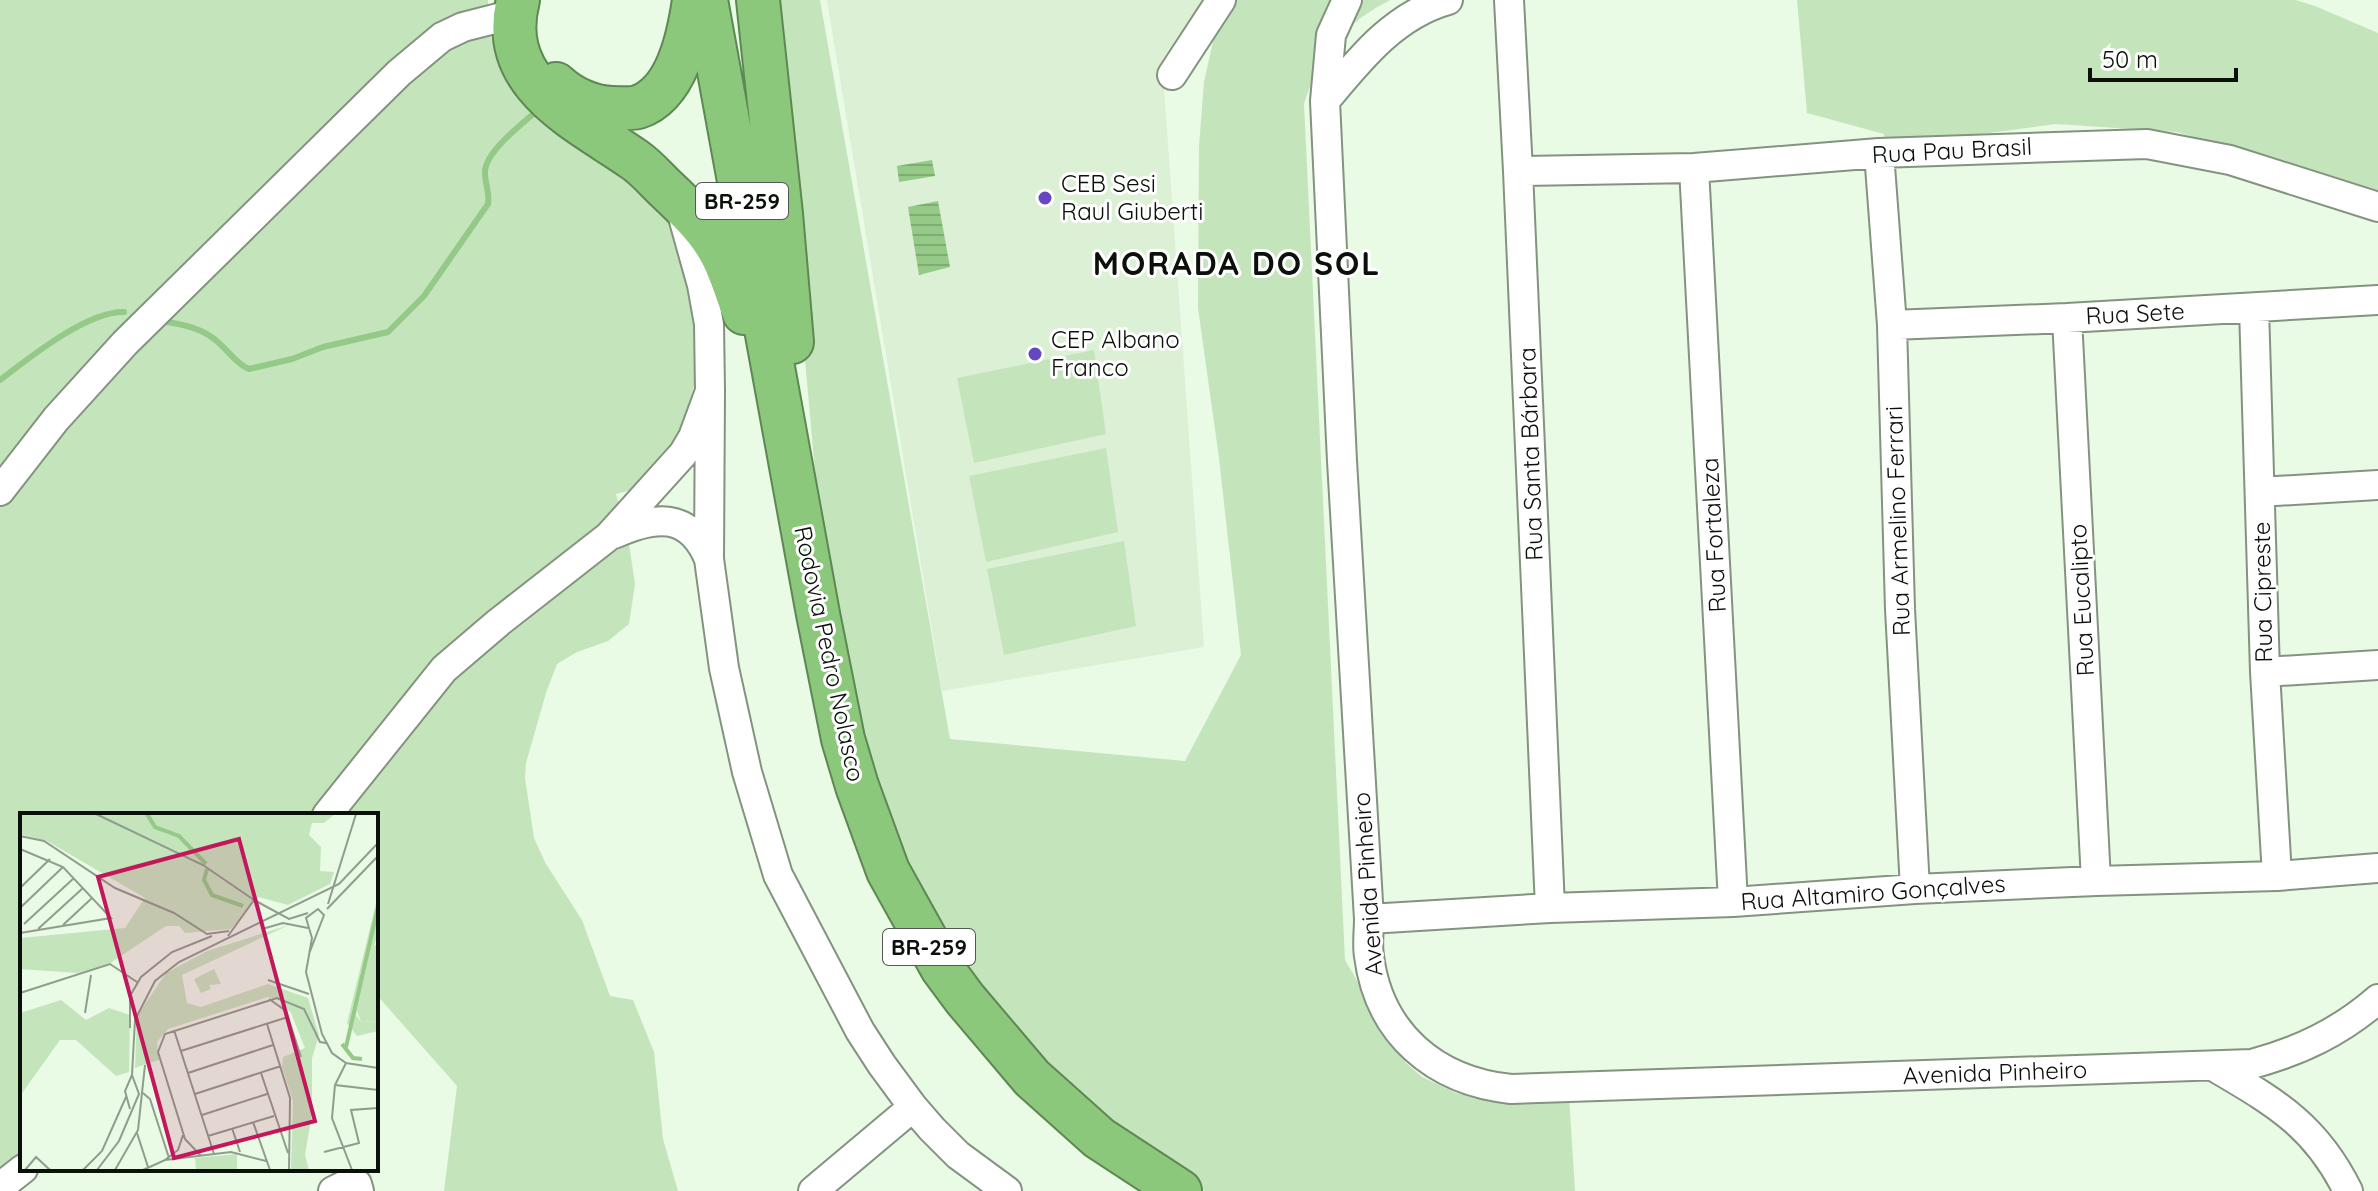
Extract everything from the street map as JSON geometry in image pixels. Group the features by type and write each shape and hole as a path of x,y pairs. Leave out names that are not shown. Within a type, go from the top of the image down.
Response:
{"highway":[{"path":"522,5 533,50 545,73 564,91 604,108 636,108 649,102 671,79 682,57 694,0"},
{"name":"Rodovia Pedro Nolasco","path":"706,0 843,739 888,871 942,968 1032,1078 1099,1138 1180,1191"},
{"path":"758,0 818,614"},
{"path":"522,5 519,56 537,89 561,111 638,162 701,226 719,249 779,402"}],"street":[{"path":"1172,75 1221,0"},
{"name":"Avenida Pinheiro","path":"1347,0 1331,35 1325,101 1369,919 1368,954 1380,1000 1403,1036 1420,1054 1438,1067 1473,1083 1525,1088 2252,1064 2297,1051 2333,1033 2378,999"},
{"path":"1325,101 1365,52 1414,15 1448,0"},
{"name":"Rua Santa Bárbara","path":"1509,0 1550,908"},
{"path":"0,491 56,419 125,343 399,73 442,37 522,5"},
{"name":"Rua Pau Brasil","path":"1518,171 1694,168 1879,153 2147,144 2230,160 2378,207"},
{"name":"Rua Armelino Ferrari","path":"1879,153 1892,325 1900,609 1915,889"},
{"name":"Rua Fortaleza","path":"1694,168 1733,902"},
{"path":"678,202 699,273 709,324 709,559 724,668 747,772 778,875 860,1031 882,1065 913,1107 958,1155 1007,1191"},
{"name":"Rua Sete","path":"1892,325 2378,300"},
{"name":"Rua Cipreste","path":"2254,308 2265,672 2277,876"},
{"name":"Rua Eucalipto","path":"2067,318 2096,881"},
{"path":"329,813 444,669 609,536 683,454 693,437 710,391"},
{"path":"2260,492 2378,485"},
{"path":"609,536 641,522 678,524 693,532 709,559"},
{"path":"2265,672 2378,665"},
{"name":"Rua Altamiro Gonçalves","path":"1369,919 1550,908 1733,902 1915,889 2277,876 2378,868"},
{"path":"2212,1065 2266,1097 2300,1123 2319,1143 2348,1191"},
{"path":"813,1191 913,1107"},
{"path":"0,1187 20,1171"}],"shaded area":[{"path":"0,0 488,0 488,29 499,60 625,165 668,219 687,259 699,306 696,378 685,419 670,450 635,489 616,494 628,537 635,584 629,624 608,641 577,652 557,664 526,763 525,778 534,838 546,864 582,920 610,996 633,1000 654,1052 663,1139 678,1191 444,1191 457,1086 378,996 378,813 20,813 20,1157 0,1172"},
{"path":"773,0 820,0 950,739 1185,761 1241,655 1198,308 1199,146 1204,82 1214,37 1234,0 1390,0 1363,16 1342,37 1316,74 1304,104 1345,960 1393,1047 1422,1077 1456,1093 1493,1101 1569,1096 1575,1191 1205,1191 1119,1146 949,950 900,864 869,782 830,580 817,494"},
{"name":"CEP Albano Franco","path":"827,0 1203,0 1162,60 1204,647 942,691"},
{"path":"1797,0 2296,0 2315,6 2378,33 2378,194 2177,132 2056,124 1885,147 1884,134 1807,113"},
{"path":"932,160 935,176 899,182 897,166"},
{"path":"938,201 950,267 919,275 908,207"},
{"path":"1094,350 1106,434 974,463 957,378"},
{"path":"1106,448 1118,532 986,562 969,476"},
{"path":"1124,541 1136,626 1004,655 987,569"}],"waterway":[{"path":"161,321 200,330 249,369 388,332 424,296 488,204 486,166 503,141 532,115"},
{"path":"0,380 76,327 93,319 124,312"}],"place":[{"name":"CEB Sesi Raul Giuberti","path":"1045,198"},
{"name":"CEP Albano Franco","path":"1035,354"}],"district":[{"name":"MORADA DO SOL","path":"1237,264"}]}
